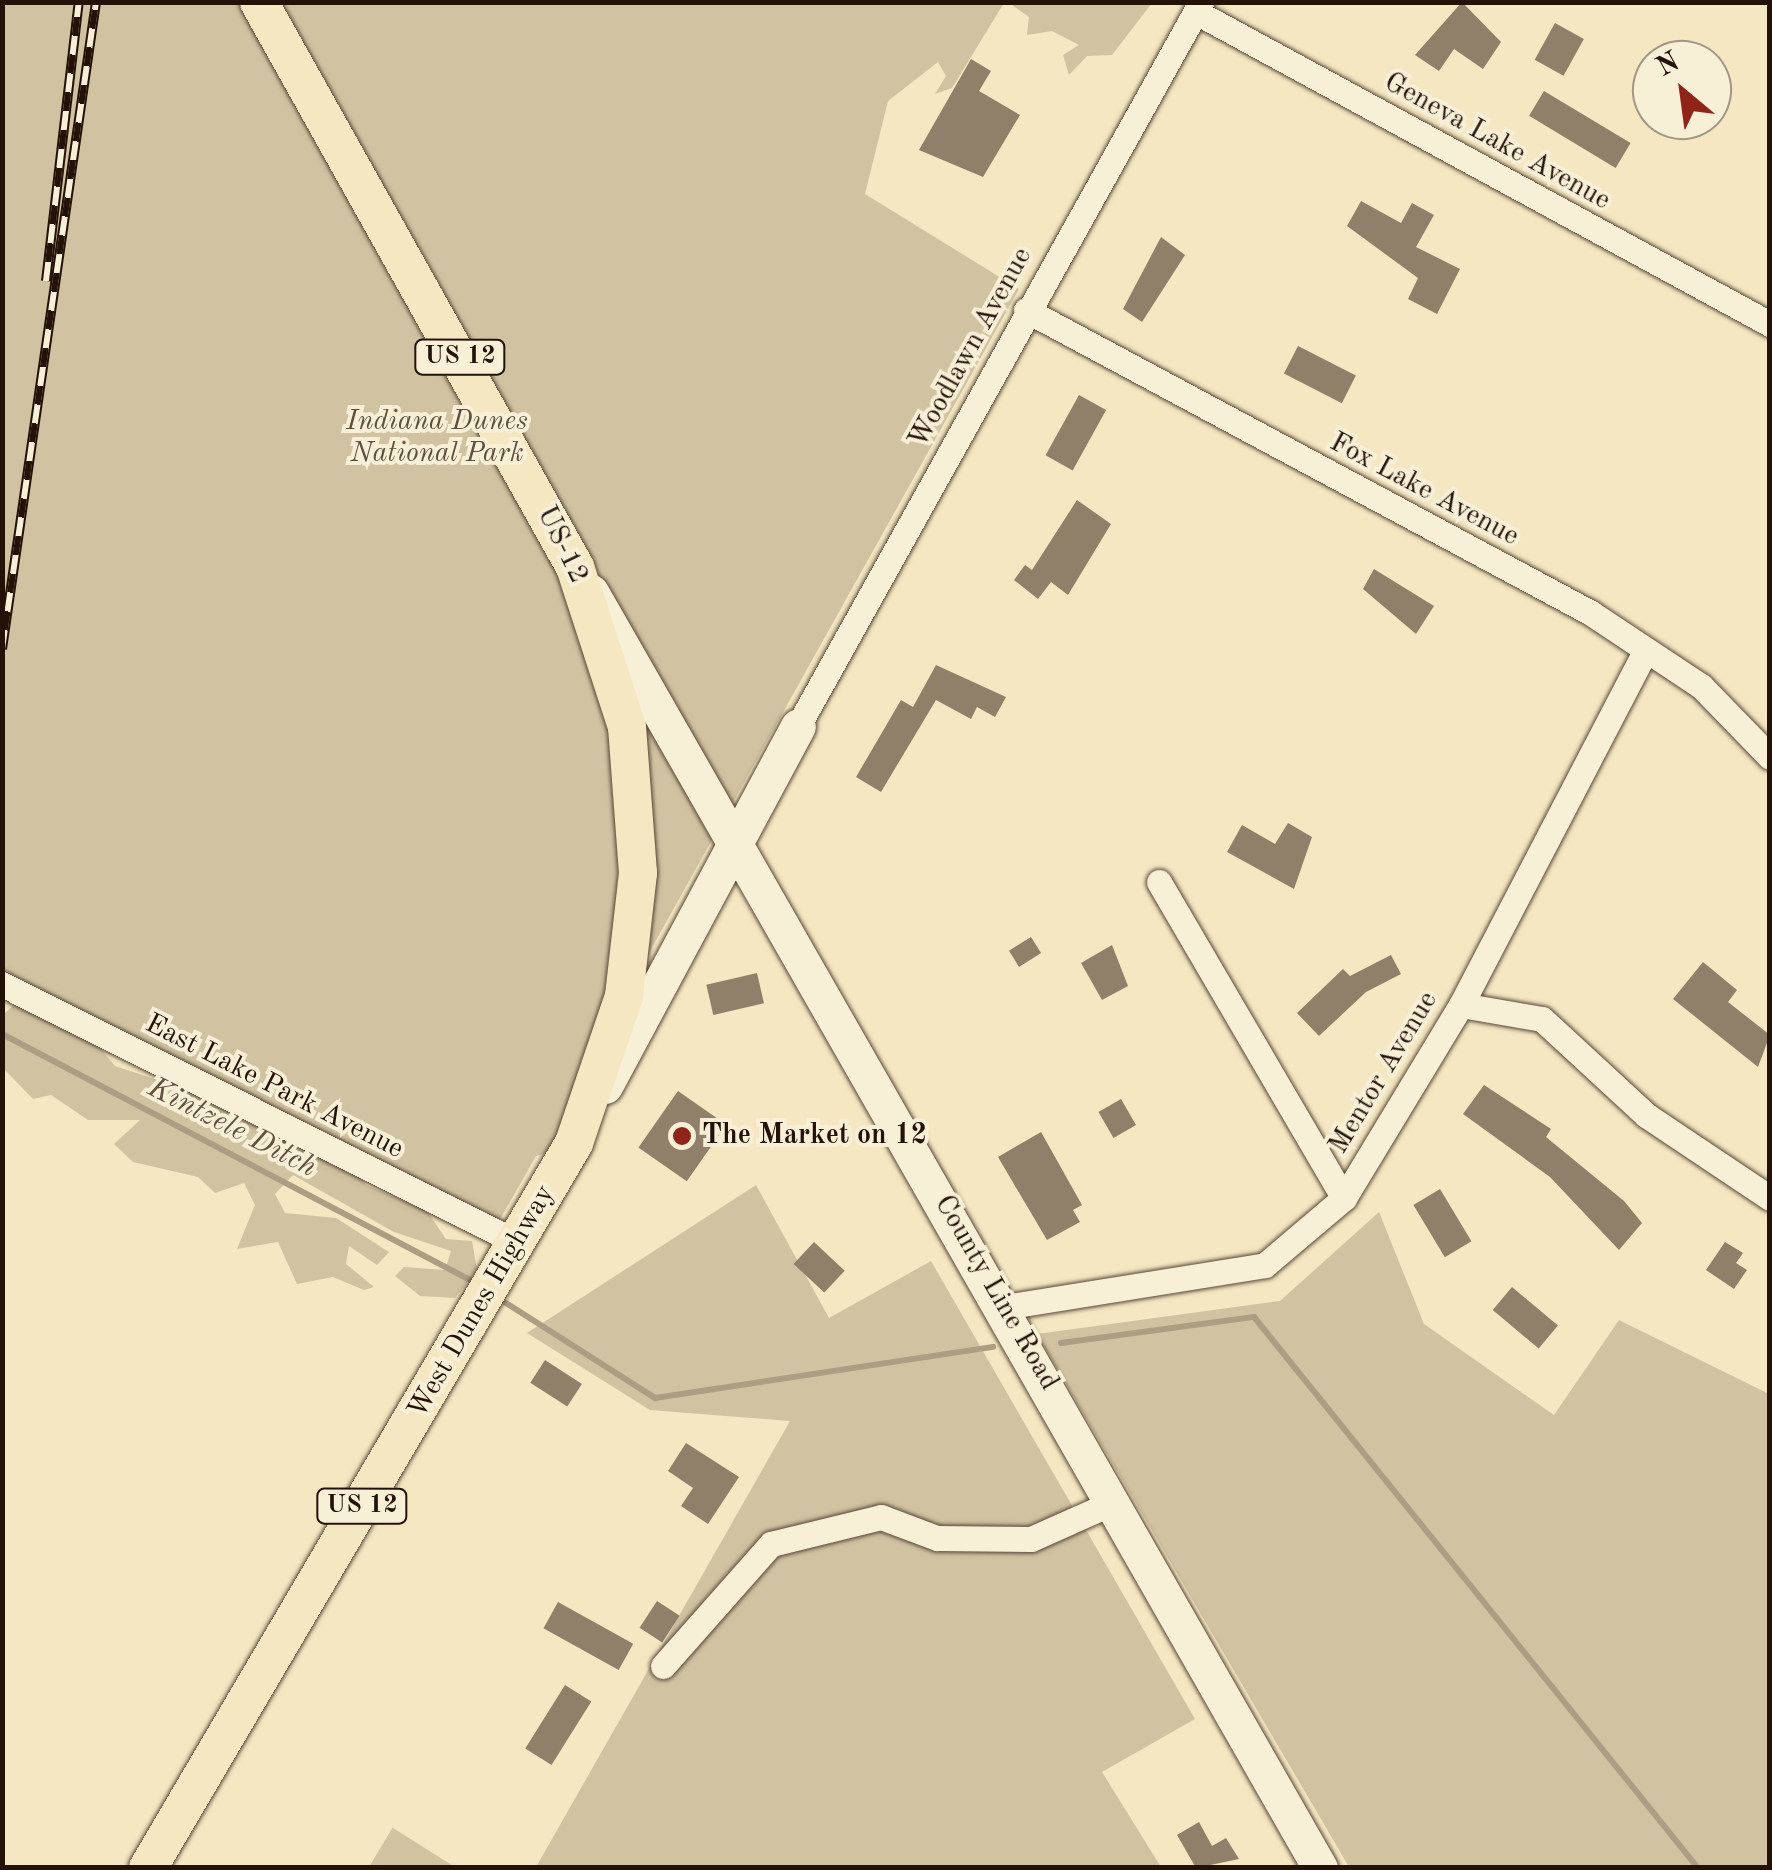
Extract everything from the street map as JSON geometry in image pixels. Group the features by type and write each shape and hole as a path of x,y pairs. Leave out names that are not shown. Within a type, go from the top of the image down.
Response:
{"main road":[{"name":"US-12","path":"258,2 575,567 617,683 639,836 624,996 574,1144"},
{"name":"West Dunes Highway","path":"148,1868 574,1144"}],"street":[{"name":"Woodlawn Avenue","path":"798,726 1026,310 1199,7"},
{"name":"Geneva Lake Avenue","path":"1199,7 1770,324"},
{"name":"Fox Lake Avenue","path":"1026,310 1591,614 1701,686 1770,756"},
{"name":"County Line Road","path":"575,567 739,840 1320,1868"},
{"name":"Mentor Avenue","path":"1004,1306 1265,1266 1344,1198 1461,1006 1644,652"},
{"name":"West Dunes Highway","path":"574,1144 798,726"},
{"path":"1159,882 1344,1198"},
{"name":"East Lake Park Avenue","path":"2,984 518,1243"},
{"path":"1461,1006 1542,1019 1646,1115 1770,1198"},
{"path":"663,1666 770,1544 880,1517 937,1538 1031,1539 1114,1502"}],"green space":[{"name":"Indiana Dunes National Park","path":"3,3 1004,3 952,88 935,94 946,76 938,62 888,101 865,194 1019,289 572,1091 550,1152 536,1156 499,1221 354,1170 366,1185 427,1211 446,1239 472,1241 477,1270 455,1298 420,1296 395,1276 404,1267 445,1270 451,1251 394,1232 293,1175 275,1194 285,1213 336,1218 389,1252 377,1265 349,1246 346,1264 374,1287 364,1290 333,1277 297,1284 278,1242 237,1249 255,1205 244,1183 215,1193 198,1177 133,1162 114,1144 140,1120 88,1120 51,1095 33,1099 3,1068 3,1015 18,1001 3,976","holes":["94,1041 206,1096 115,1066"]},
{"path":"1009,3 1152,3 1112,55 1087,56 1069,75 1063,55 1079,45 1052,31 1027,35 1029,17"},
{"path":"756,1185 829,1318 931,1261 1195,1719 1102,1772 1161,1867 536,1867 790,1421 650,1410 527,1333"},
{"path":"1379,1212 1424,1324 1554,1415 1619,1320 1769,1394 1769,1867 1349,1867 1037,1334 1280,1301"},
{"path":"393,1828 455,1867 369,1867"}],"building":[{"path":"1462,2 1501,42 1483,69 1454,49 1439,71 1415,55"},
{"path":"1555,23 1584,39 1564,76 1535,60"},
{"path":"971,59 991,71 979,91 1020,115 983,177 919,150"},
{"path":"1544,91 1631,143 1616,168 1529,116"},
{"path":"1361,201 1401,223 1412,203 1434,215 1416,247 1460,269 1437,314 1408,299 1418,278 1347,226"},
{"path":"1161,237 1185,255 1142,322 1123,309"},
{"path":"1298,346 1356,376 1342,403 1284,374"},
{"path":"1079,395 1106,410 1073,470 1046,455"},
{"path":"1077,500 1111,524 1068,595 1051,582 1038,599 1014,580 1025,565 1032,570"},
{"path":"1374,569 1434,606 1416,634 1363,589"},
{"path":"936,665 1006,697 995,717 977,707 971,719 936,700 881,792 856,777 901,700 913,707"},
{"path":"1288,823 1312,837 1294,889 1227,852 1242,825 1275,844"},
{"path":"1031,937 1041,953 1019,967 1009,951"},
{"path":"1112,945 1128,986 1102,1000 1081,963"},
{"path":"1391,955 1401,974 1366,992 1319,1036 1297,1013 1343,969 1350,976"},
{"path":"1703,962 1737,990 1728,1002 1770,1035 1758,1067 1673,999"},
{"path":"757,973 764,1003 713,1015 706,985"},
{"path":"1484,1085 1551,1129 1546,1137 1624,1201 1642,1223 1619,1250 1550,1177 1463,1114"},
{"name":"The Market on 12","path":"678,1091 726,1125 687,1181 638,1148"},
{"path":"1121,1099 1136,1125 1113,1138 1098,1112"},
{"path":"1041,1132 1082,1205 1073,1210 1080,1222 1047,1240 998,1157"},
{"path":"1440,1189 1471,1241 1445,1257 1413,1205"},
{"path":"814,1242 845,1271 824,1293 794,1264"},
{"path":"1725,1242 1743,1253 1736,1263 1747,1270 1734,1289 1706,1270"},
{"path":"1512,1287 1558,1326 1539,1349 1493,1310"},
{"path":"545,1360 582,1384 567,1407 530,1383"},
{"path":"686,1443 739,1477 708,1524 681,1506 693,1488 668,1471"},
{"path":"657,1601 680,1616 662,1643 640,1628"},
{"path":"558,1602 633,1644 619,1670 543,1628"},
{"path":"565,1685 591,1701 552,1765 525,1749"},
{"path":"1199,1822 1212,1846 1226,1838 1239,1859 1196,1868 1177,1835"}],"waterway":[{"name":"Kintzele Ditch","path":"2,1034 472,1281"},
{"path":"506,1303 655,1398 993,1347"},
{"path":"1061,1343 1254,1317 1698,1868"}],"railway":[{"path":"46,281 79,2"},
{"path":"2,649 96,2"}],"place":[{"name":"The Market on 12","path":"682,1136"}]}
